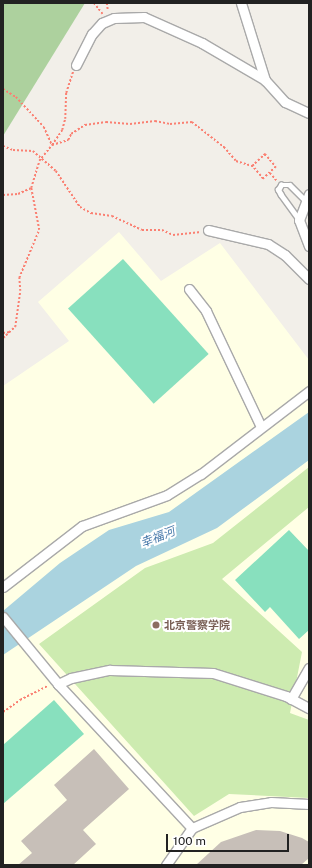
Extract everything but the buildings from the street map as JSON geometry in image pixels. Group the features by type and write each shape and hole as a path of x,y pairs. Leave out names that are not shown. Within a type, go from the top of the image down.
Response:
{"street":[{"path":"240,3 265,80"},
{"path":"76,65 92,34 106,21 144,17 202,43 265,80 285,102 309,113"},
{"path":"307,198 299,220 309,246"},
{"path":"208,230 268,244 285,255 309,279"},
{"path":"189,289 206,311 261,427"},
{"path":"3,587 82,526 167,495 202,474 309,391"},
{"path":"3,616 58,684 192,828"},
{"path":"291,698 309,668"},
{"path":"58,684 71,678 110,670 153,670 213,674 291,698 309,708"},
{"path":"166,865 192,828 240,807 271,802 309,804"}],"lane":[{"path":"299,220 278,190 281,185 290,184 307,198"}],"path":[{"path":"94,3 106,21"},
{"path":"3,338 15,327 22,268 39,230 31,188 41,157 52,145 62,130 68,81 76,65"},
{"path":"3,89 16,97 44,126 52,145"},
{"path":"52,145 68,140 71,134 85,125 106,122 130,124 155,121 170,124 192,122 224,147 236,161 252,166 263,178 276,168 265,154 252,166"},
{"path":"3,146 13,150 33,151 41,157 56,171 80,207 91,213 112,216 142,230 162,230 173,235 208,230"},
{"path":"270,173 281,185"},
{"path":"3,195 18,194 31,188"},
{"path":"3,333 10,332"},
{"path":"3,712 44,687 58,684"}],"shaded area":[{"name":"北京警察学院","path":"119,232 161,281 220,243 309,360 309,865 3,865 3,386 69,341 38,302"}],"green space":[{"path":"3,3 85,3 3,136"},
{"path":"123,259 209,354 154,404 68,309"},
{"path":"309,467 309,507 222,579 302,652 290,713 309,720 309,798 229,794 194,816 39,644 145,568 213,543"},
{"path":"289,530 309,551 309,630 299,639 270,607 265,612 235,580"},
{"path":"54,700 84,734 3,804 3,745"}],"water":[{"name":"幸福河","path":"309,412 309,460 217,528 136,566 3,655 3,611 60,563 109,530 169,512"}],"place":[{"name":"北京警察学院","path":"156,625"}]}
